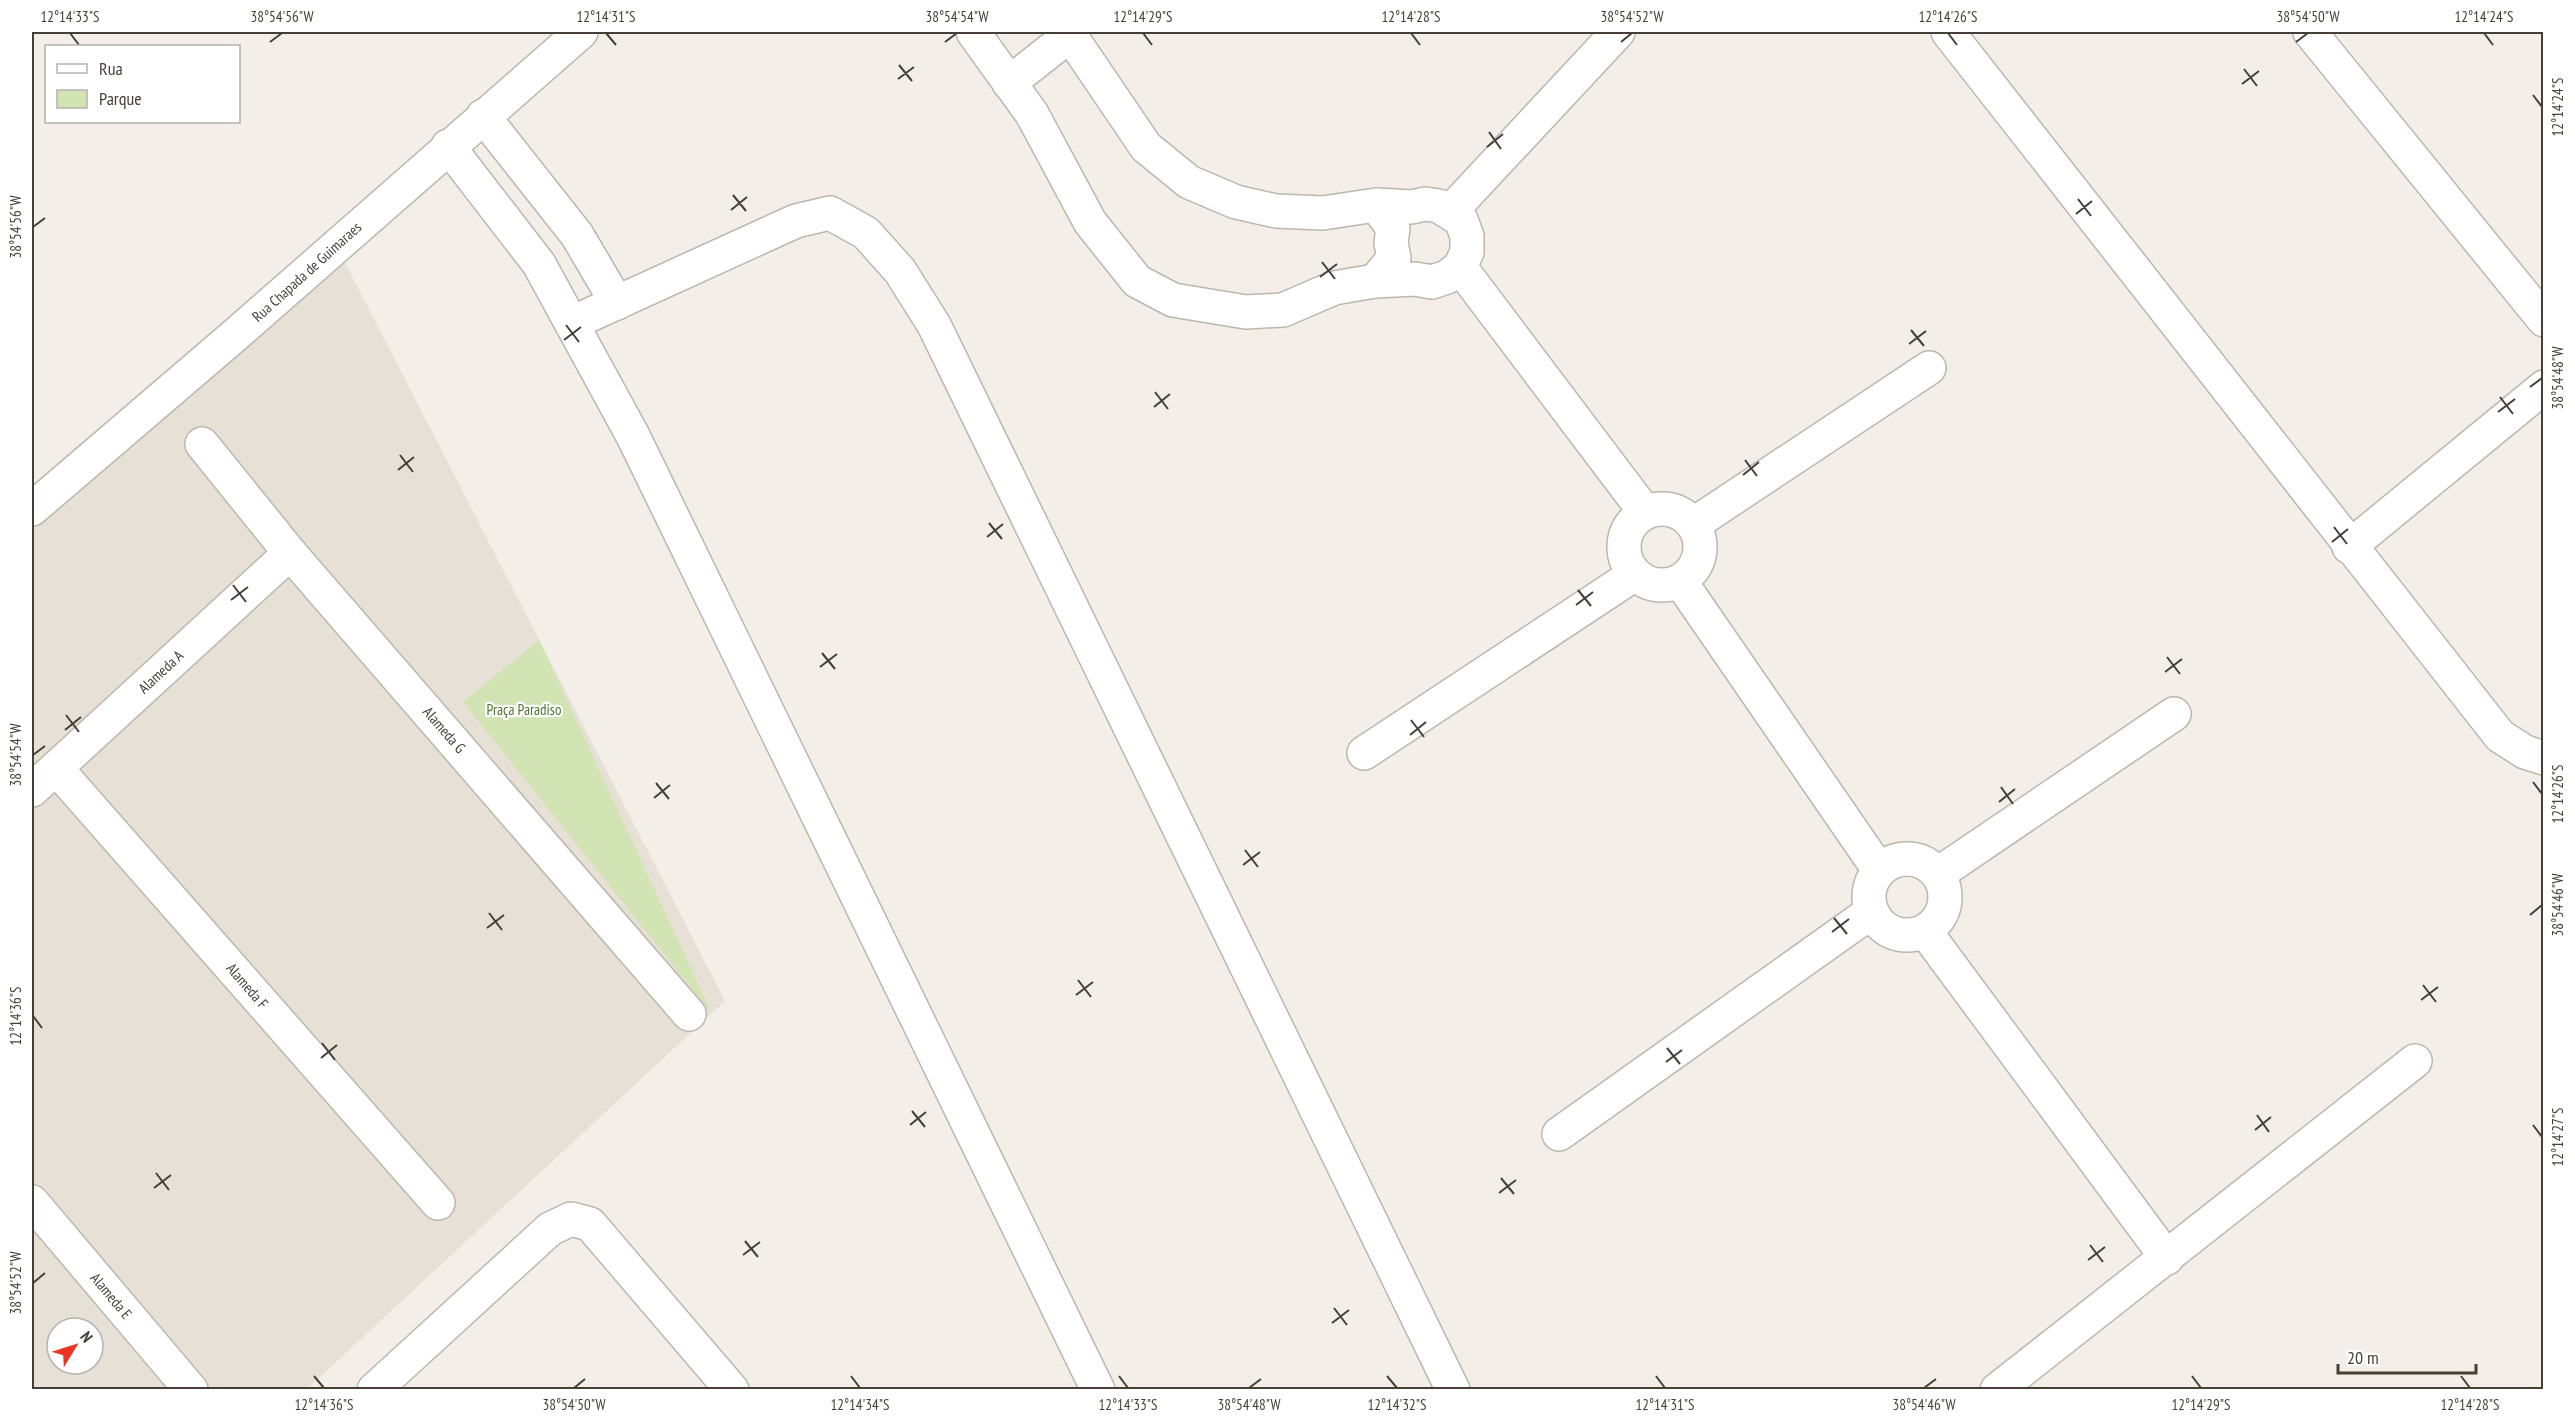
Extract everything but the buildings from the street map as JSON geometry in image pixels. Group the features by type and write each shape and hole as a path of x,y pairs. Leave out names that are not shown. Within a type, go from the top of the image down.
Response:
{"street":[{"name":"Rua Chapada de Guimaraes","path":"32,509 226,344 580,32"},
{"path":"973,32 1009,83 1032,114 1090,222 1137,281 1173,300 1246,312 1283,310 1334,288 1374,281 1415,279 1432,282 1447,277 1460,267 1467,252 1467,236 1461,220 1451,211 1439,206 1377,205 1323,213 1276,210 1236,202 1189,182 1146,147 1069,33 1009,83"},
{"path":"1451,211 1618,32"},
{"path":"1948,32 2349,547 2500,736 2525,753 2544,758"},
{"path":"2310,32 2544,320"},
{"path":"483,116 577,235 617,303"},
{"path":"448,147 539,264 633,436 1098,1389"},
{"path":"1374,281 1394,258 1391,243 1393,228 1377,205"},
{"path":"572,323 796,221 830,213 866,233 900,271 934,325 1453,1389"},
{"path":"1460,267 1645,512"},
{"path":"1694,524 1929,368"},
{"path":"2349,547 2544,387"},
{"name":"Alameda G","path":"202,444 290,553 689,1014"},
{"path":"1672,509 1684,514 1694,524 1701,540 1700,556 1693,570 1680,581 1665,586 1649,583 1635,574 1627,562 1624,547 1626,532 1634,520 1645,512 1672,509"},
{"name":"Alameda A","path":"32,790 290,553"},
{"path":"1364,753 1635,574"},
{"path":"1680,581 1879,870"},
{"path":"1938,874 2174,714"},
{"name":"Alameda F","path":"56,768 438,1203"},
{"path":"1903,859 1916,860 1929,865 1938,874 1944,890 1944,906 1938,921 1925,932 1909,936 1893,933 1880,925 1871,912 1868,898 1871,882 1879,870 1890,862 1903,859"},
{"path":"1559,1134 1871,912"},
{"path":"1925,932 2167,1258"},
{"path":"1997,1389 2167,1258 2415,1061"},
{"name":"Alameda E","path":"32,1202 191,1389"},
{"path":"374,1389 550,1229 571,1219 591,1224 732,1389"}],"shaded area":[{"path":"338,249 725,1001 307,1389 32,1389 32,514"}],"green space":[{"name":"Praça Paradiso","path":"539,640 712,1014 463,702"}]}
